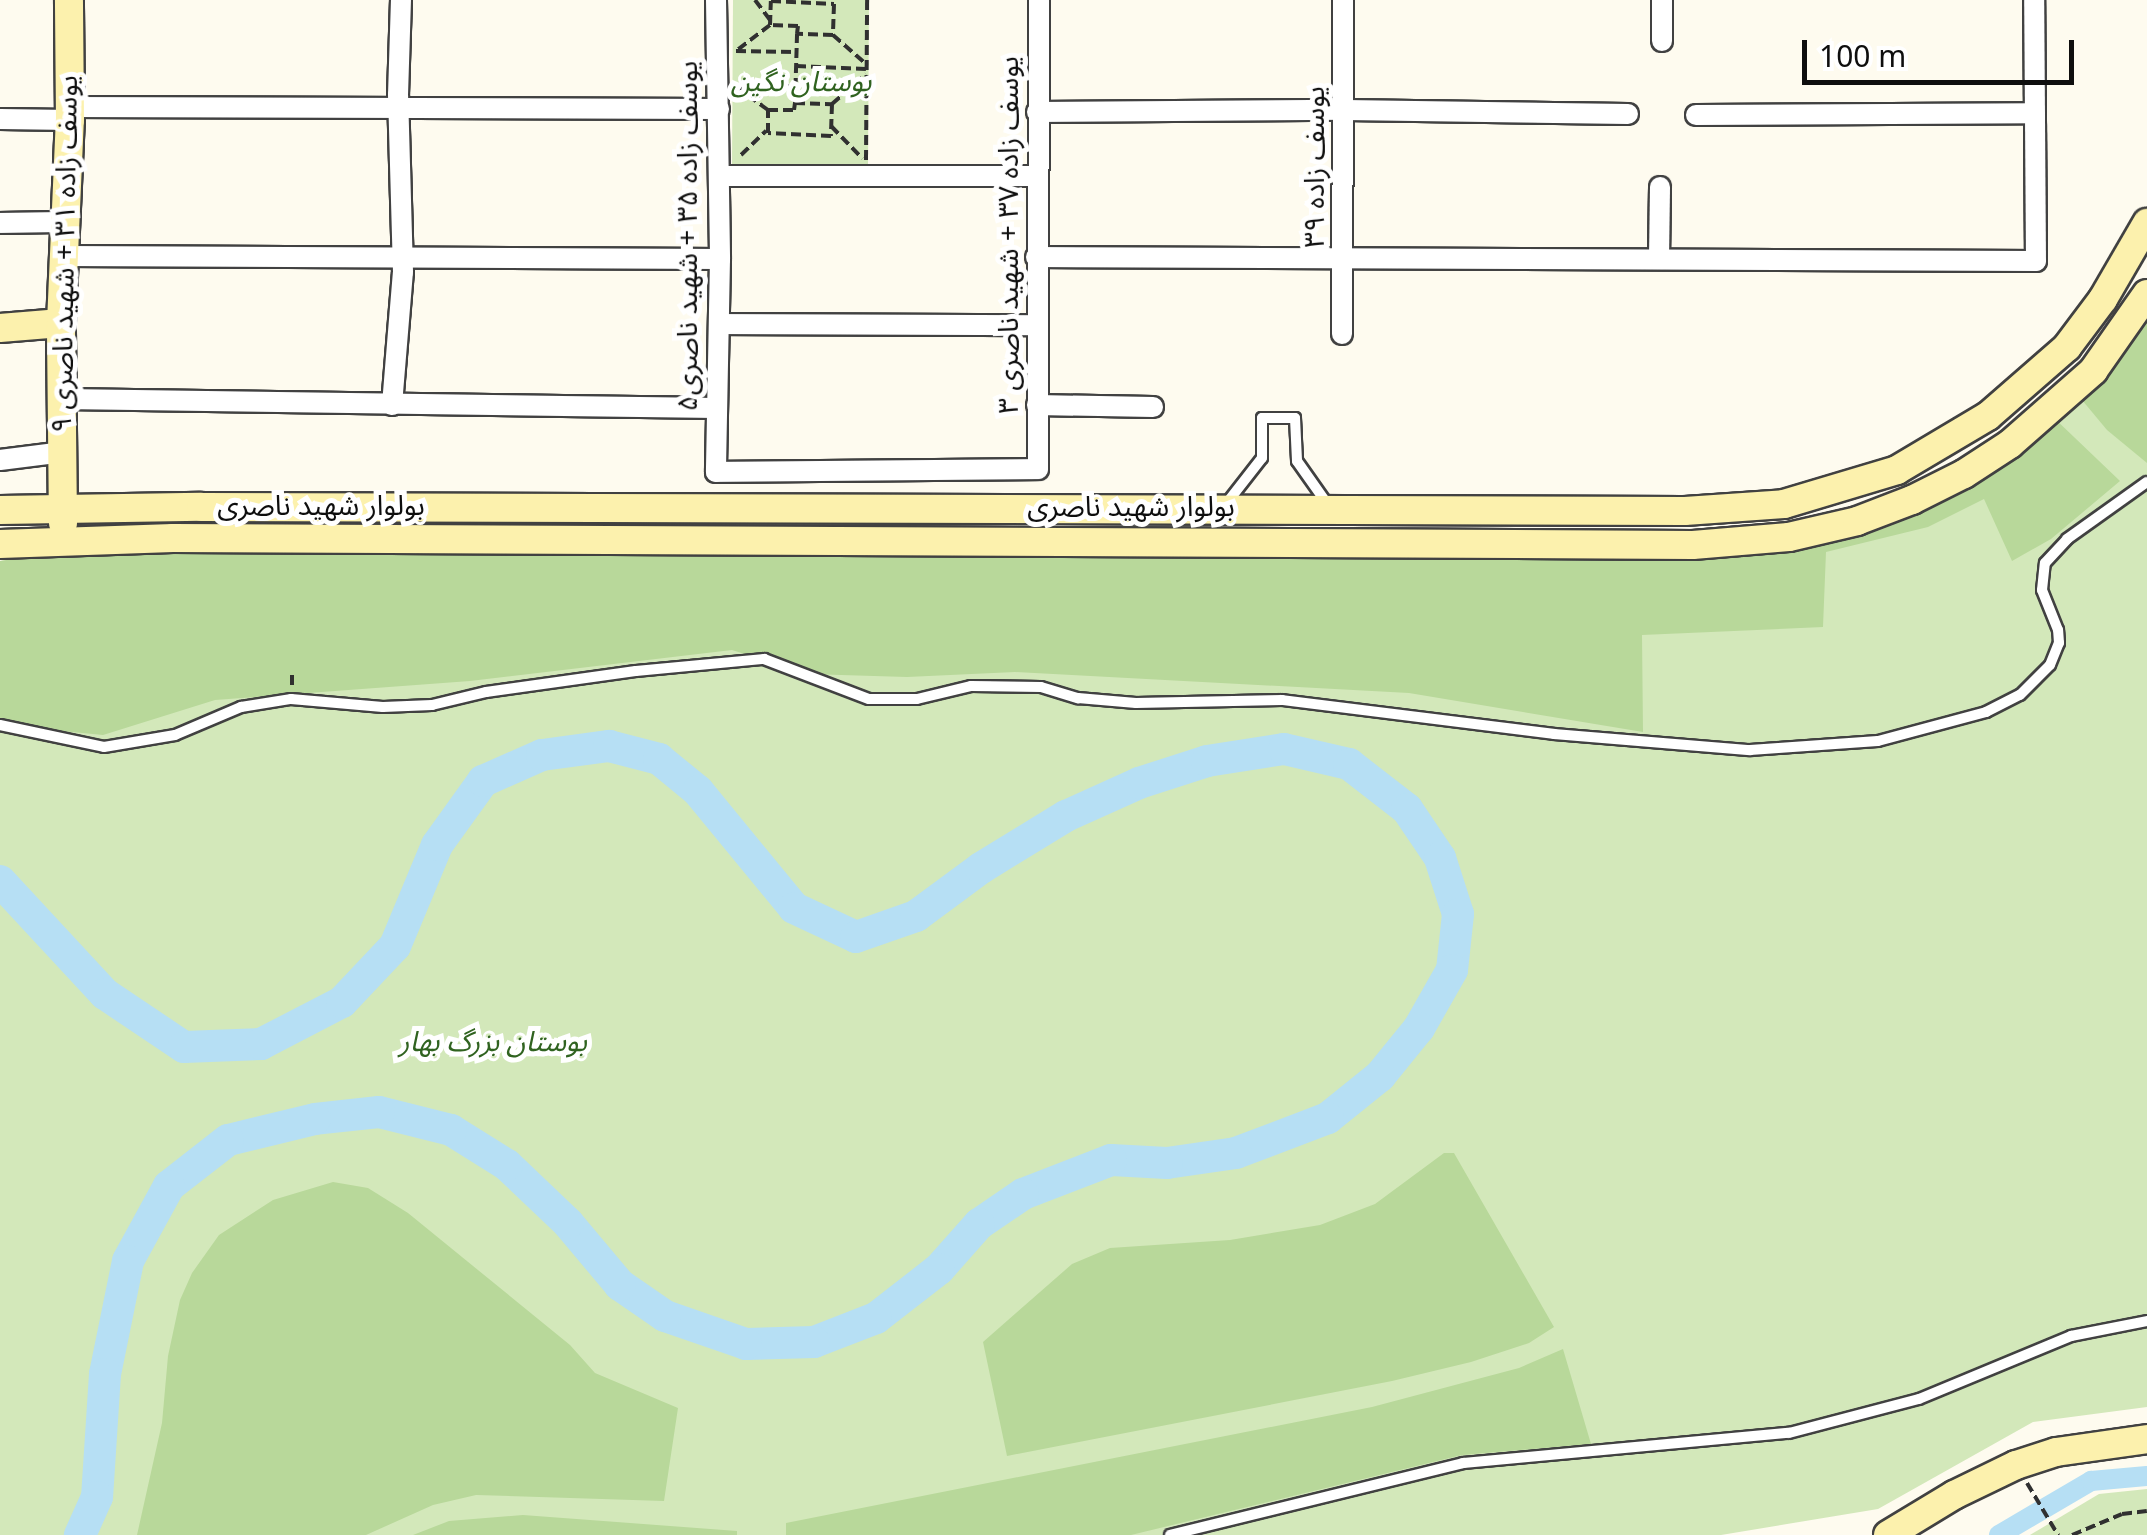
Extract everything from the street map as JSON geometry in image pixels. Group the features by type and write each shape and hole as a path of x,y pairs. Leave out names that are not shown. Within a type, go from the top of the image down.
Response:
{"main road":[{"name":"یوسف زاده ۳۱ + شهید ناصری ۹","path":"63,540 61,323 67,222 69,0"},
{"name":"بولوار شهید ناصری","path":"0,510 1685,511 1764,505 1843,488 1897,470 1988,416 2067,347 2104,299 2147,223"},
{"name":"بولوار شهید ناصری","path":"0,544 63,540 1693,545 1789,537 1857,521 1912,500 1964,474 2010,444 2093,371 2147,294"},
{"path":"0,328 61,323"},
{"path":"998,508 999,542"},
{"path":"1888,1535 1954,1494 2016,1465 2056,1452 2147,1439"}],"street":[{"path":"392,405 403,257 398,103 401,0"},
{"name":"یوسف زاده ۳۵ + شهید ناصری۵","path":"716,0 727,107 716,472"},
{"name":"یوسف زاده ۳۷ + شهید ناصری ۳","path":"716,472 1038,470 1039,0"},
{"name":"یوسف زاده ۳۹","path":"1342,334 1344,0"},
{"path":"1662,0 1662,41"},
{"path":"1036,258 1344,255 2036,261 2034,0"},
{"path":"0,119 69,113 398,103 727,107"},
{"path":"1037,112 1345,110 1628,114"},
{"path":"1696,116 2035,113"},
{"path":"727,169 1036,176"},
{"path":"1659,259 1660,187"},
{"path":"0,223 67,222"},
{"path":"66,256 720,259"},
{"path":"718,324 1036,325"},
{"path":"63,399 716,408"},
{"path":"1037,405 1152,407"},
{"path":"0,460 63,452"}],"lane":[{"path":"1222,508 1250,478 1262,458 1262,418 1295,418 1297,461 1332,509"},
{"path":"0,725 104,746 176,735 242,707 292,699 383,707 432,705 636,670 764,659 869,699 917,699 971,686 1041,688 1078,698 1136,703 1282,700 1554,734 1750,750 1878,741 1932,729 2020,696 2050,665 2059,643 2058,630 2042,590 2044,563 2067,538 2147,482"},
{"path":"1170,1535 1463,1463 1790,1434 1918,1399 2071,1336 2147,1321"}],"path":[{"path":"755,0 770,23"},
{"path":"866,162 867,0"},
{"path":"770,23 771,1 836,2 832,35"},
{"path":"735,86 768,110 794,110 798,26 770,23 736,51"},
{"path":"727,107 735,86 736,34"},
{"path":"798,34 832,35 866,69"},
{"path":"736,51 796,52"},
{"path":"796,66 866,69"},
{"path":"768,110 768,134 831,136 832,104 866,69"},
{"path":"735,86 795,86"},
{"path":"794,103 832,104"},
{"path":"832,126 866,162"},
{"path":"727,169 768,129"},
{"path":"727,169 735,142"},
{"path":"727,169 753,161"},
{"path":"847,162 866,162"},
{"path":"2029,1487 2058,1535"},
{"path":"2072,1535 2122,1514 2147,1512"}],"green space":[{"name":"بوستان نگین","path":"733,0 869,0 868,166 732,166"},
{"name":"بوستان بزرگ بهار","path":"2147,304 2147,1407 2033,1422 1878,1509 1721,1535 0,1535 0,561 75,549 1660,560 1796,543 1998,461"},
{"path":"2147,304 2147,463 2107,430 2077,394"},
{"path":"2052,416 2120,481 2051,539 2012,561 1984,499 1928,527 1826,552 1823,627 1642,635 1643,732 1409,693 1015,672 907,677 808,674 732,650 470,681 215,700 103,735 0,725 0,561 75,549 1660,560 1796,543"},
{"path":"1444,1153 1454,1153 1554,1327 1529,1343 1392,1381 1007,1456 983,1342 1072,1264 1110,1248 1230,1240 1320,1225 1375,1204"},
{"path":"333,1182 368,1188 408,1213 570,1345 595,1373 678,1408 664,1501 476,1495 433,1505 366,1535 137,1535 162,1423 168,1356 180,1300 192,1273 219,1235 273,1200"},
{"path":"1563,1349 1591,1444 1462,1455 1131,1535 786,1535 786,1523 1372,1407 1519,1368"},
{"path":"2147,1489 2147,1535 2030,1535 2099,1494"},
{"path":"523,1515 737,1531 737,1535 413,1535 449,1521"}],"waterway":[{"path":"0,881 105,994 184,1047 261,1044 342,1002 395,946 437,845 483,781 542,755 609,746 659,759 698,791 794,908 856,937 916,916 981,868 1066,816 1139,783 1207,761 1284,749 1349,764 1407,809 1440,858 1458,914 1452,970 1419,1028 1380,1076 1328,1118 1236,1153 1167,1163 1111,1160 1023,1194 979,1224 939,1269 876,1318 814,1342 746,1344 665,1316 620,1285 568,1223 507,1165 451,1130 379,1112 315,1119 228,1140 169,1186 128,1261 105,1374 97,1497 80,1535"},
{"path":"1999,1535 2091,1481 2147,1476"}]}
